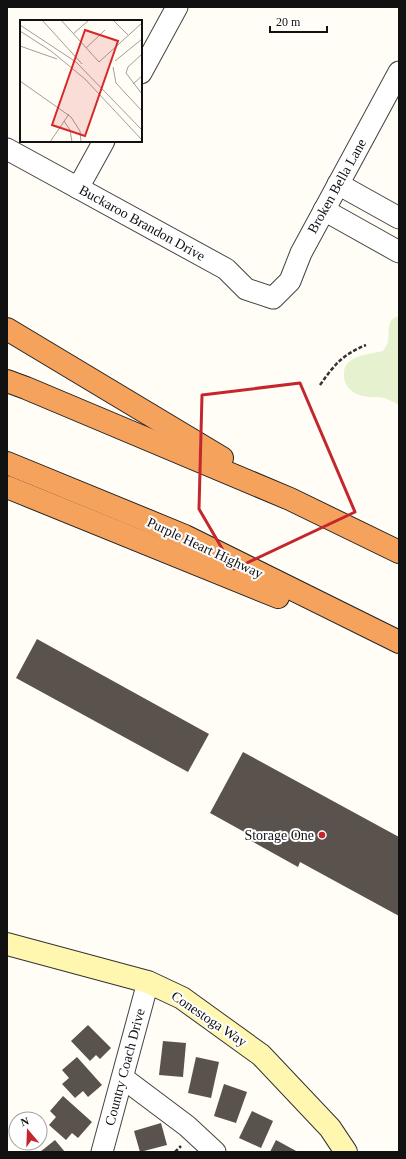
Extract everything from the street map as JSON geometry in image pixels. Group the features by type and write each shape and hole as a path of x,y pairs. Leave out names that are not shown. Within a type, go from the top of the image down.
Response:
{"highway":[{"path":"7,329 290,499"},
{"path":"7,381 290,499 399,552"},
{"name":"Purple Heart Highway","path":"7,463 185,536 399,642"},
{"path":"7,487 250,585 399,649"}],"street":[{"path":"142,71 177,7"},
{"name":"Broken Bella Lane","path":"274,298 290,281 300,253 399,72"},
{"path":"78,188 103,142"},
{"name":"Buckaroo Brandon Drive","path":"7,149 226,269 246,289 274,298"},
{"path":"338,184 399,218"},
{"path":"324,210 399,252"},
{"name":"Conestoga Way","path":"7,944 148,982 182,998 261,1055 330,1128 346,1152"},
{"name":"Country Coach Drive","path":"102,1152 148,982"},
{"path":"122,1078 187,1126 215,1152"}],"path":[{"path":"320,385 341,358 366,345"}],"highlighted area":[{"path":"300,383 355,512 234,569 199,509 202,395"}],"green space":[{"path":"399,316 399,405 385,398 366,397 355,393 346,384 344,380 344,372 345,366 359,356 383,351 388,342 390,323"}],"building":[{"path":"37,639 209,734 188,772 16,678"},
{"name":"Storage One","path":"243,752 399,837 399,916 300,862 298,867 246,838 248,834 210,813"},
{"path":"88,1025 111,1048 100,1059 96,1055 90,1061 71,1041"},
{"path":"163,1041 186,1043 183,1077 159,1075"},
{"path":"77,1057 102,1085 88,1097 83,1091 75,1098 62,1084 69,1078 62,1070"},
{"path":"196,1057 219,1062 211,1098 188,1093"},
{"path":"224,1084 247,1092 236,1123 214,1116"},
{"path":"63,1096 92,1122 78,1138 72,1133 66,1140 49,1125 56,1117 50,1111"},
{"path":"252,1111 273,1121 261,1148 239,1138"},
{"path":"161,1123 167,1145 140,1152 134,1131"},
{"path":"55,1140 65,1152 40,1152 48,1151 48,1146"},
{"path":"276,1140 298,1152 270,1152"}],"place":[{"name":"Storage One","path":"322,835"}]}
